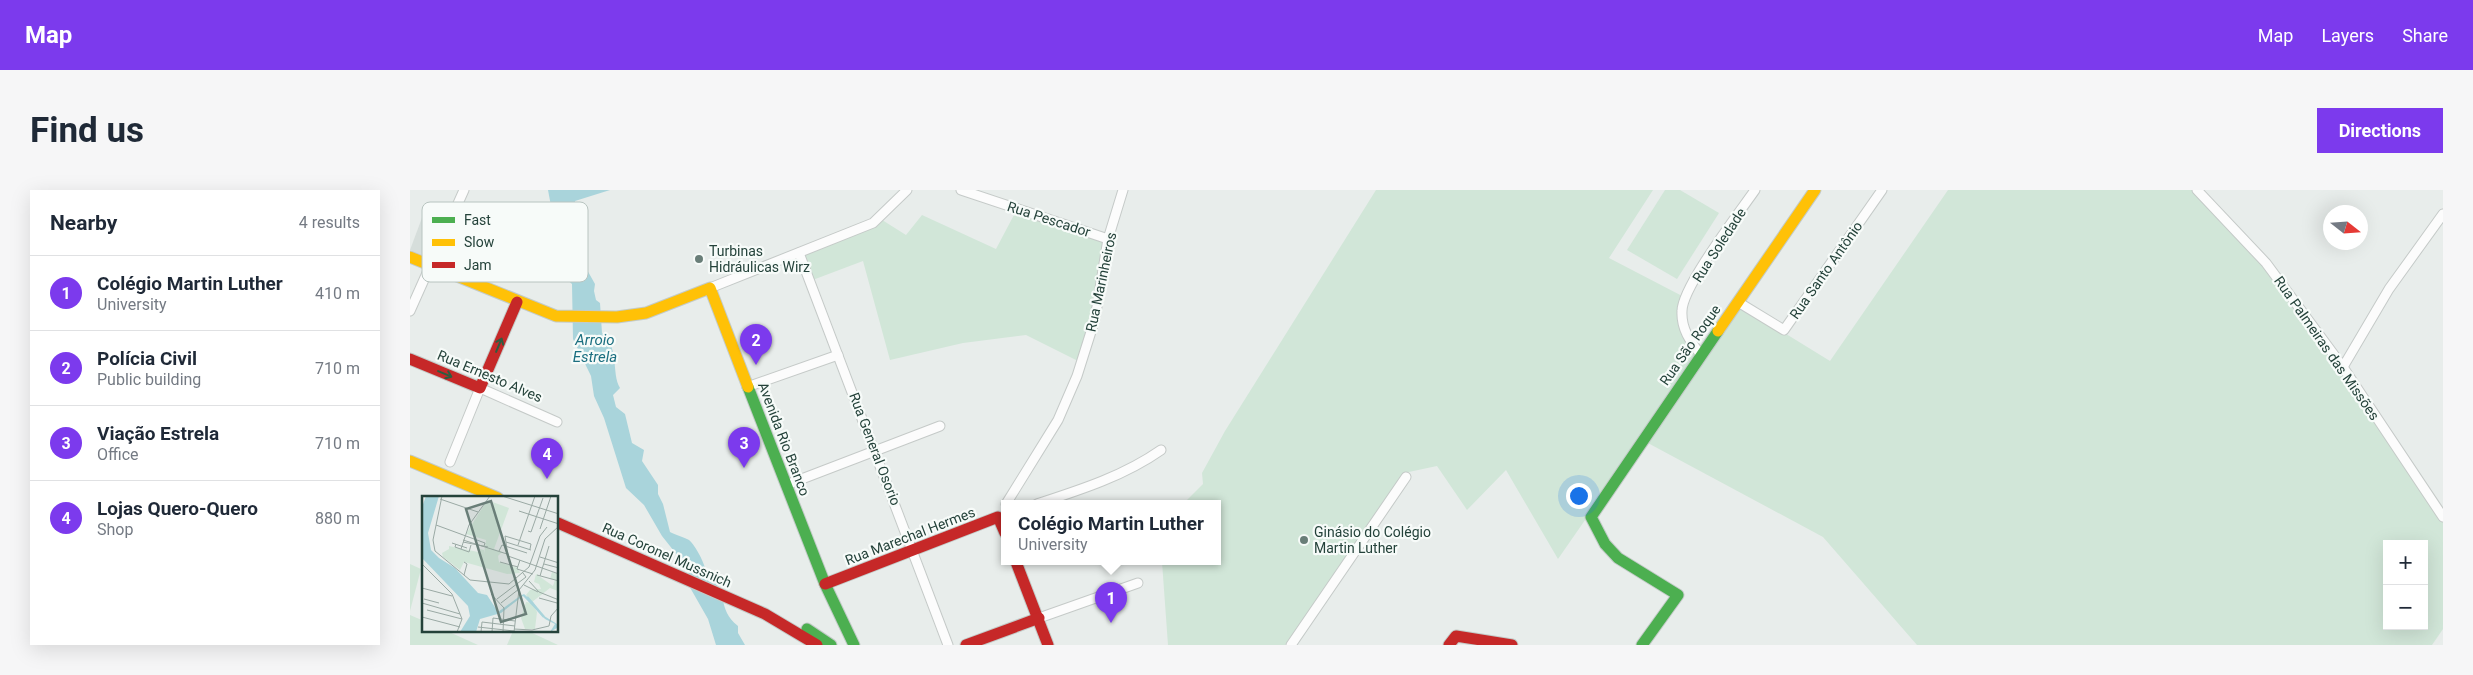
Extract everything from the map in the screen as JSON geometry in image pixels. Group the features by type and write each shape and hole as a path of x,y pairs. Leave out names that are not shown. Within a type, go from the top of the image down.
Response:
{"street":[{"path":"458,202 464,190"},
{"path":"468,282 556,316 617,317 646,313 874,223 906,190"},
{"name":"Rua Pescador","path":"961,190 972,192 1108,239"},
{"name":"Rua Marinheiros","path":"1010,500 1058,420 1077,376 1095,319 1108,239 1123,190"},
{"name":"Rua Soledade","path":"1701,354 1685,334 1682,309 1697,275 1755,190"},
{"name":"Rua São Roque","path":"1642,645 1678,595 1618,558 1605,544 1591,517 1815,190"},
{"name":"Rua Santo Antônio","path":"1738,302 1784,330 1882,190"},
{"name":"Rua Palmeiras das Missões","path":"2198,190 2266,262 2343,367 2443,517"},
{"path":"2343,367 2389,288 2443,214"},
{"name":"Rua General Osorio","path":"799,253 876,451 948,645"},
{"path":"410,257 422,263"},
{"path":"410,311 422,282"},
{"name":"Avenida Rio Branco","path":"710,288 825,584 854,645"},
{"path":"450,462 517,302"},
{"path":"747,387 838,355"},
{"name":"Rua Ernesto Alves","path":"410,359 558,422"},
{"path":"786,485 940,426"},
{"path":"1049,500 1086,488 1136,465 1161,450"},
{"path":"410,461 493,496"},
{"path":"1291,645 1406,477"},
{"name":"Rua Marechal Hermes","path":"825,584 1001,516"},
{"name":"Rua Coronel Mussnich","path":"559,523 764,614 793,629 816,645"},
{"path":"1017,565 1048,645"},
{"path":"966,645 1138,583"},
{"name":"Avenida Rio Branco","path":"832,600 834,618 845,645"},
{"name":"Rua Coronel Mussnich","path":"764,614 797,624 831,645"},
{"path":"1453,640 1512,645"}],"shaded area":[{"path":"422,218 422,255 410,250"}],"green space":[{"path":"1376,190 1653,190 1609,258 1686,298 1685,333 1701,353 1558,559 1506,470 1467,510 1437,466 1404,473 1285,645 1168,645 1162,565 1221,565 1221,500 1187,500 1203,484 1202,473 1225,431"},
{"path":"1665,190 1680,190 1719,213 1677,279 1627,250"},
{"path":"1948,190 2197,190 2266,263 2443,517 2443,629 2432,645 1917,645 1823,537 1646,442 1739,305 1830,361"},
{"path":"1015,213 1108,239 1082,363 1026,335 963,343 890,360 863,261 810,281 799,253 879,218 906,235 922,215 996,249"},
{"path":"410,564 421,569 410,611"},
{"path":"410,615 422,620 422,632 449,632 478,645 410,645"},
{"path":"513,632 530,632 558,645 507,645"}],"water":[{"name":"Arroio Estrela","path":"548,190 610,190 575,202 550,202"},
{"name":"Arroio Estrela","path":"588,272 595,284 596,300 600,303 602,333 608,339 611,346 617,382 620,388 613,395 616,407 625,414 632,443 644,450 642,461 658,485 658,494 663,504 670,532 689,540 694,546 706,572 718,586 727,613 738,626 738,633 745,645 716,645 708,619 688,584 689,570 662,536 644,505 626,488 604,418 594,396 591,376 573,339 572,284 570,282 588,282"}],"traffic: fast":[{"path":"1642,645 1678,595 1618,558 1605,544 1591,517 1718,331"},
{"path":"748,387 825,584 854,645"},
{"path":"807,629 831,645"}],"traffic: slow":[{"path":"1718,331 1815,190"},
{"path":"410,257 422,262"},
{"path":"472,282 556,316 617,317 646,313 710,288 748,387"},
{"path":"410,461 493,496"}],"traffic: jam":[{"path":"410,359 480,388 517,302"},
{"path":"825,584 998,517 1001,524"},
{"path":"559,523 765,614 817,645"},
{"path":"1017,565 1048,645"},
{"path":"966,645 1039,618"},
{"path":"1449,645 1456,636 1512,645"}],"place":[{"name":"Turbinas Hidráulicas Wirz","path":"699,259"},
{"name":"Polícia Civil","path":"756,365"},
{"name":"Viação Estrela","path":"744,468"},
{"name":"Lojas Quero-Quero","path":"547,479"},
{"name":"Ginásio do Colégio Martin Luther","path":"1304,540"},
{"name":"Colégio Martin Luther","path":"1111,623"}]}
